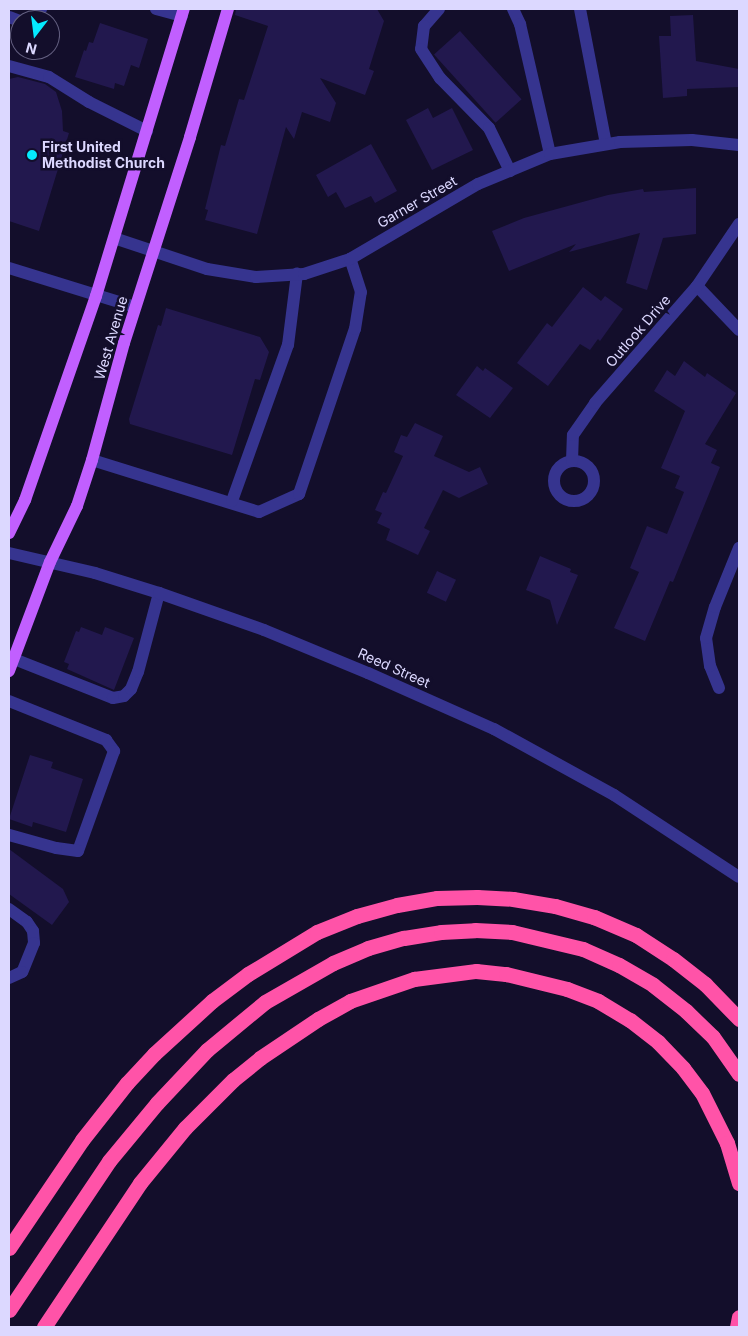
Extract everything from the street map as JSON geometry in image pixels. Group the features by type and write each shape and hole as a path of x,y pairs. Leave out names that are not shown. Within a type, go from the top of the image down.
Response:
{"highway":[{"path":"9,1248 82,1140 127,1083 154,1054 212,1001 248,974 318,932 357,916 397,905 437,898 477,896 513,899 555,906 594,917 636,935 673,959 705,984 739,1020"},
{"path":"9,1310 109,1161 157,1103 207,1050 265,1002 333,963 368,948 404,938 441,932 475,930 512,932 583,949 619,965 653,985 686,1011 713,1037 739,1074"},
{"path":"44,1327 121,1210 162,1155 191,1122 233,1080 288,1038 350,1001 382,988 437,975 476,971 535,980 567,988 590,998 630,1020 658,1042 683,1068 702,1093 727,1143 739,1183"},
{"path":"736,1327 739,1317"}],"main road":[{"name":"West Avenue","path":"9,671 50,562 77,506 92,460 135,307 228,9"},
{"name":"West Avenue","path":"9,533 25,500 96,296 183,12"}],"street":[{"path":"156,9 183,12"},
{"path":"439,9 424,26 421,48 440,78 489,128 510,171"},
{"path":"513,9 520,24 550,154"},
{"path":"580,9 606,144"},
{"path":"9,66 49,77 89,102 147,131"},
{"name":"Garner Street","path":"114,238 207,269 256,277 298,274 350,259 478,184 550,154 606,144 692,140 739,145"},
{"name":"Outlook Drive","path":"572,461 573,435 595,403 697,286 739,224"},
{"path":"92,460 232,501 259,512 299,494 355,329 361,292 350,259"},
{"path":"9,268 135,307"},
{"path":"232,501 288,345 298,274"},
{"path":"697,286 739,330"},
{"path":"719,688 710,666 706,638 715,607 739,548"},
{"name":"Reed Street","path":"9,552 159,593 264,630 368,673 494,729 614,795 739,876"},
{"path":"14,658 114,698 124,696 130,689 138,672 159,593"},
{"path":"9,701 106,740 114,751 78,851 56,848 9,835"},
{"path":"9,909 27,922 33,932 34,943 22,972 9,978"}],"building":[{"path":"236,9 377,9 384,21 369,69 374,71 365,95 320,78 336,103 330,122 302,112 294,139 286,127 257,234 205,220 208,210 205,209 221,145 225,146 239,99 244,100 268,26 235,15"},
{"path":"693,15 696,61 739,69 739,87 687,89 687,96 663,98 659,36 671,36 670,16"},
{"path":"100,23 148,39 139,68 131,65 124,86 115,83 114,89 75,77 84,50 86,51 89,42 93,43"},
{"path":"460,31 522,99 496,123 434,54"},
{"name":"First United Methodist Church","path":"18,77 45,84 56,92 62,111 63,131 69,133 39,231 9,221 9,79"},
{"path":"428,108 433,118 452,108 473,150 432,170 406,120"},
{"path":"371,144 397,191 375,203 371,196 345,208 336,192 328,197 316,175"},
{"path":"696,188 696,234 663,238 647,290 626,283 640,233 569,252 576,244 509,271 492,231 524,218 608,195 643,189 644,192"},
{"path":"583,287 601,301 605,296 623,309 600,341 598,339 590,350 580,344 548,386 517,363 547,323 552,327"},
{"path":"166,308 260,337 269,352 260,380 255,379 232,455 130,424 129,419 158,325 161,326"},
{"path":"684,361 705,377 707,373 736,393 705,444 717,450 711,463 720,467 673,582 670,581 645,641 614,628 639,572 630,568 647,526 667,534 684,492 675,488 680,476 661,468 685,411 654,391 667,370 675,376"},
{"path":"477,366 483,371 485,368 513,388 490,418 456,395"},
{"path":"415,423 443,436 434,456 469,472 480,467 488,484 459,498 443,490 424,528 430,531 418,555 386,540 390,529 377,523 382,513 375,510 383,492 386,493 403,456 394,452 401,435 407,437"},
{"path":"540,556 571,569 570,572 578,575 557,625 550,600 526,590"},
{"path":"437,571 456,580 446,602 427,593"},
{"path":"81,627 102,635 105,627 134,638 114,690 67,669 69,664 64,662 76,631 79,632"},
{"path":"30,755 53,762 51,768 83,779 66,832 33,822 32,827 9,819"},
{"path":"9,849 63,889 69,902 52,925 9,894"}],"place":[{"name":"First United Methodist Church","path":"32,155"}]}
